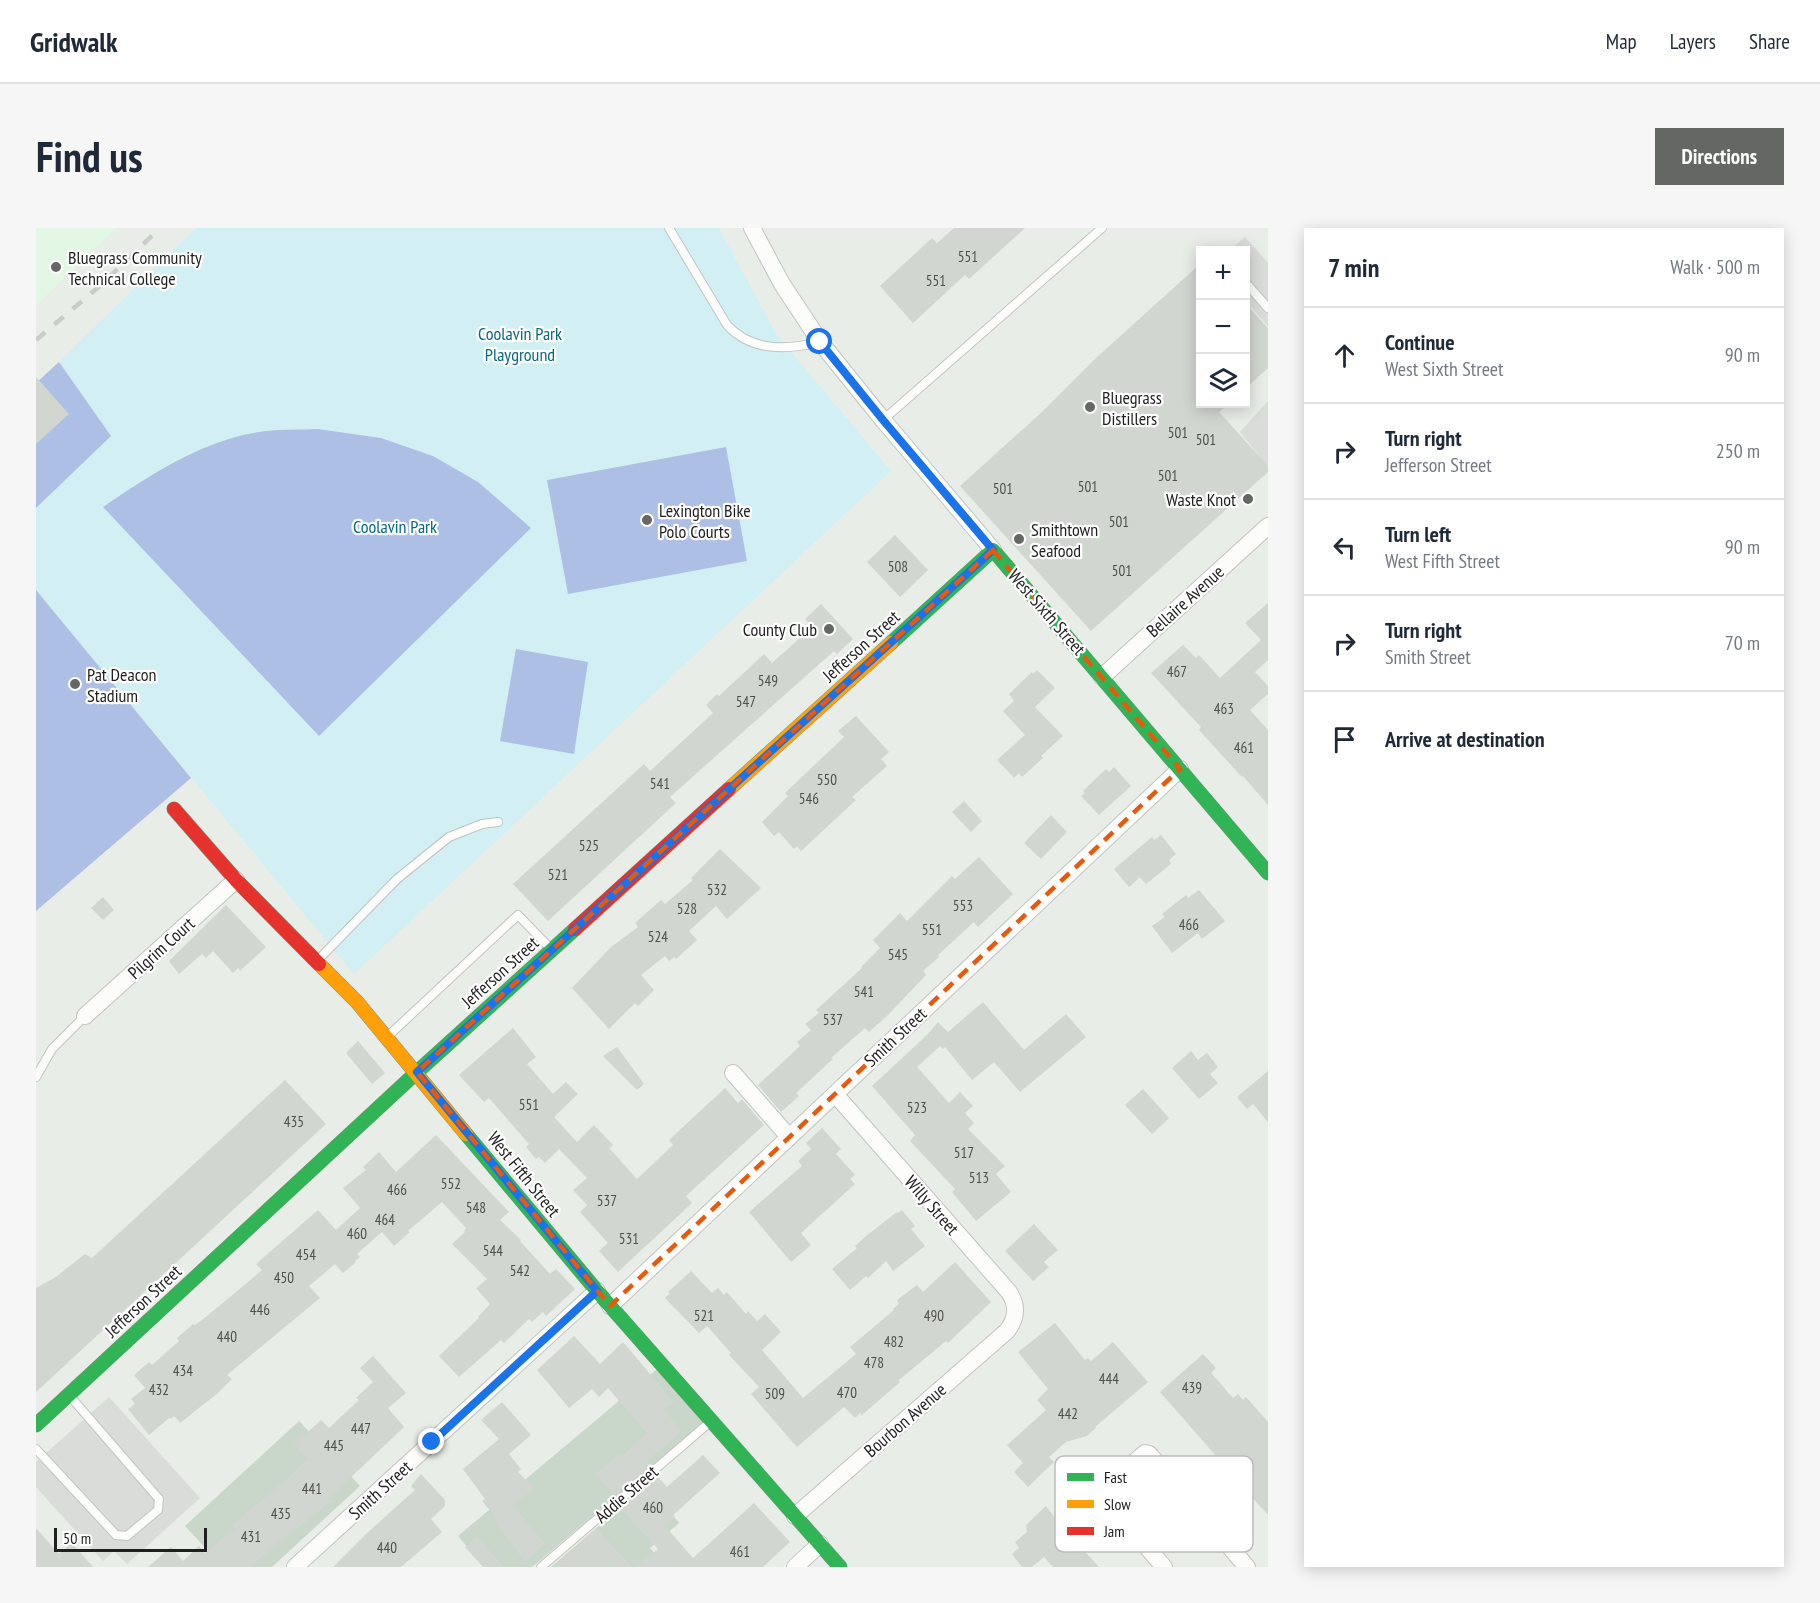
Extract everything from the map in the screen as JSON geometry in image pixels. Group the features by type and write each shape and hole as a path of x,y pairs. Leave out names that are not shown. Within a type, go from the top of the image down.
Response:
{"street":[{"name":"West Sixth Street","path":"752,228 782,284 820,342 883,420 1268,873"},
{"name":"Bellaire Avenue","path":"1102,677 1268,526"},
{"name":"Jefferson Street","path":"36,1425 417,1072 993,550"},
{"name":"Smith Street","path":"610,1306 1180,769"},
{"name":"West Fifth Street","path":"174,809 236,880 357,1002 597,1291 840,1567"},
{"name":"Pilgrim Court","path":"86,1016 236,880"},
{"path":"733,1073 789,1137"},
{"name":"Willy Street","path":"835,1094 1009,1292 1015,1300 1014,1322"},
{"name":"Smith Street","path":"295,1567 597,1291"},
{"name":"Bourbon Avenue","path":"795,1516 1007,1331 1014,1322"},
{"path":"795,1567 820,1544"},
{"path":"1151,1552 1164,1567"},
{"path":"1234,1552 1247,1567"}],"lane":[{"path":"669,228 727,325 736,334 751,343 771,348 800,347 820,342"},
{"path":"883,420 1101,228"},
{"path":"1250,288 1268,308"},
{"path":"317,961 397,879 449,837 482,824 498,822"},
{"path":"387,1037 518,915 552,949"},
{"path":"36,1077 52,1049 86,1016"},
{"path":"36,1449 116,1535 127,1536 158,1510 159,1499 69,1394"},
{"name":"Addie Street","path":"541,1567 711,1421"}],"highlighted area":[{"path":"993,550 1180,769 610,1306 417,1072"}],"shaded area":[{"name":"Bluegrass Community Technical College","path":"36,228 116,228 36,306"},
{"path":"1245,237 1268,263 1268,326 1250,306 1250,246 1235,246"},
{"path":"1268,401 1268,467 1240,432"},
{"path":"657,1369 703,1423 532,1567 484,1567 458,1536"},
{"path":"109,1397 200,1498 127,1564 114,1551 103,1561 36,1487 36,1462"},
{"path":"299,1421 360,1486 272,1567 223,1567 185,1526"},
{"path":"647,1485 679,1523 650,1548 666,1567 551,1567"}],"green space":[{"name":"Coolavin Park","path":"196,228 719,228 776,334 891,471 354,974 36,590 36,508 111,436 59,362"},
{"path":"59,362 111,436 36,508 36,383"},
{"path":"318,429 381,438 433,456 478,482 531,528 319,736 103,507 161,470 222,441 266,431"},
{"name":"Lexington Bike Polo Courts","path":"726,447 747,561 568,594 547,480"},
{"name":"Pat Deacon Stadium","path":"36,590 191,778 36,911"},
{"path":"516,649 588,662 574,754 500,741"}],"building":[{"path":"954,228 1025,228 969,279 965,275 913,323 880,286 932,238 937,243"},
{"path":"1196,268 1196,408 1224,408 1219,412 1268,466 1268,472 1091,631 960,486 1043,411 1096,358"},
{"path":"1250,308 1268,328 1268,368 1250,384"},
{"path":"36,377 69,414 36,444"},
{"path":"895,535 928,570 900,597 867,562"},
{"path":"1268,603 1268,660 1255,672 1268,686 1268,694 1250,710 1268,730 1268,805 1199,730 1201,727 1151,673 1183,645 1196,658 1199,655 1220,678 1261,640 1245,623"},
{"path":"821,604 853,639 837,654 834,651 670,797 676,803 548,921 513,884 644,764 650,771 713,713 706,705 717,694 719,696 764,654 772,663 812,627 805,619"},
{"path":"1037,670 1055,688 1035,707 1063,736 1022,777 1019,773 1014,778 997,760 1025,735 1003,711 1014,701 1009,694"},
{"path":"856,716 889,752 881,759 887,766 852,797 856,800 801,851 797,846 794,849 779,832 774,836 762,822 788,796 785,793 844,737 838,731"},
{"path":"1114,767 1131,786 1099,815 1081,796 1085,793 1083,791 1106,769 1109,772"},
{"path":"964,801 982,821 971,832 952,812"},
{"path":"1051,815 1067,832 1041,859 1024,843"},
{"path":"1161,835 1176,854 1169,860 1171,864 1146,884 1140,877 1129,887 1114,869 1152,837 1154,840"},
{"path":"720,849 761,888 727,919 716,906 689,931 697,940 676,959 674,957 669,961 665,956 641,975 654,990 638,1006 635,1003 609,1029 572,988 611,947 638,927 635,923 661,900 665,904 693,880 691,878"},
{"path":"979,857 1013,894 978,927 974,922 938,955 939,957 923,971 926,975 888,1015 869,1032 865,1028 831,1058 833,1059 796,1093 799,1096 781,1112 758,1085 800,1046 797,1042 811,1030 805,1024 819,1013 816,1010 862,968 880,948 873,940 900,913 907,921 952,876 955,879"},
{"path":"1199,890 1225,921 1202,939 1198,933 1172,953 1152,926 1165,917 1162,914 1186,895 1188,898"},
{"path":"103,897 114,910 103,920 91,908"},
{"path":"226,905 266,947 240,971 238,968 233,973 213,951 206,958 202,954 179,974 169,961"},
{"path":"983,1002 1024,1050 1066,1014 1086,1037 1020,1092 994,1062 972,1080 945,1047 943,1049 940,1046 917,1067 949,1103 960,1092 973,1106 965,1113 974,1123 968,1129 1005,1166 996,1174 1011,1192 976,1221 952,1192 955,1189 910,1141 915,1135 872,1086 938,1022 948,1032"},
{"path":"513,1028 536,1057 527,1064 553,1094 566,1082 578,1094 554,1117 577,1142 594,1125 613,1145 609,1148 637,1179 673,1145 669,1140 725,1088 738,1103 742,1099 764,1125 686,1196 692,1203 618,1272 599,1251 608,1243 580,1212 587,1205 573,1190 587,1178 559,1149 545,1163 539,1157 536,1159 526,1147 529,1144 489,1098 484,1102 459,1075"},
{"path":"358,1041 385,1073 372,1084 346,1053"},
{"path":"617,1047 644,1084 637,1090 603,1056"},
{"path":"1191,1051 1198,1060 1207,1053 1218,1067 1210,1074 1218,1083 1199,1099 1172,1068"},
{"path":"1268,1071 1268,1122 1253,1104 1247,1109 1237,1097"},
{"path":"285,1080 326,1124 36,1392 36,1288 56,1277 85,1254 92,1258"},
{"path":"1143,1089 1169,1118 1152,1134 1125,1105"},
{"path":"822,1128 841,1149 836,1154 855,1175 850,1179 855,1184 801,1233 811,1245 791,1262 749,1212 802,1166 798,1161 811,1149 806,1143"},
{"path":"436,1135 509,1212 500,1220 521,1240 550,1274 556,1269 575,1289 546,1316 543,1312 532,1322 529,1319 504,1343 501,1340 459,1377 439,1356 479,1318 490,1304 476,1288 487,1279 452,1244 465,1232 466,1228 442,1202 394,1246 382,1232 357,1254 360,1257 343,1273 335,1264 309,1286 320,1298 227,1375 232,1379 218,1393 180,1423 174,1416 149,1435 128,1409 135,1404 131,1399 145,1388 134,1375 149,1362 152,1365 179,1341 177,1338 193,1324 195,1325 207,1316 262,1270 256,1264 318,1210 336,1230 360,1208 343,1188 366,1170 363,1167 379,1152 396,1172"},
{"path":"902,1210 915,1226 911,1229 925,1246 893,1271 886,1261 868,1278 866,1276 850,1290 832,1269 857,1248 855,1246 866,1236"},
{"path":"1034,1224 1058,1250 1044,1262 1049,1267 1033,1281 1005,1251"},
{"path":"955,1262 991,1302 948,1343 946,1341 899,1380 900,1382 862,1415 860,1413 855,1418 844,1407 797,1447 751,1394 759,1387 729,1355 731,1353 707,1326 699,1333 665,1298 670,1293 668,1292 691,1271 712,1293 718,1288 724,1295 727,1292 746,1314 748,1311 757,1321 765,1314 781,1332 762,1350 803,1398 856,1354 850,1347 894,1310 899,1304 897,1300 917,1285 923,1292"},
{"path":"1055,1323 1085,1360 1088,1358 1091,1361 1113,1342 1148,1382 1087,1436 1066,1442 1049,1457 1054,1462 1028,1487 1014,1472 1023,1463 1007,1445 1046,1410 1037,1400 1048,1389 1018,1352"},
{"path":"574,1336 600,1364 623,1342 674,1402 664,1410 682,1430 646,1463 649,1466 614,1496 595,1474 620,1454 622,1456 647,1433 608,1388 599,1397 592,1389 569,1408 537,1370"},
{"path":"1203,1354 1216,1368 1211,1373 1233,1398 1238,1394 1243,1400 1246,1397 1268,1422 1268,1515 1253,1498 1253,1456 1216,1456 1160,1392"},
{"path":"373,1356 406,1393 388,1408 404,1427 329,1499 331,1501 250,1567 148,1567 171,1547 183,1561 199,1546 205,1553 235,1529 232,1525 308,1459 294,1444 321,1420 329,1428 359,1400 356,1398 373,1382 360,1368"},
{"path":"502,1402 531,1435 509,1454 521,1469 518,1472 534,1488 514,1506 545,1544 525,1562 495,1521 497,1519 482,1501 485,1499 463,1469 499,1439 481,1420"},
{"path":"703,1455 720,1473 673,1515 675,1517 665,1526 693,1558 754,1503 790,1542 763,1567 636,1567 658,1549 620,1508 657,1476 667,1487"},
{"path":"421,1474 445,1500 445,1506 431,1519 442,1532 401,1567 333,1567 415,1490 411,1486"},
{"path":"1046,1506 1055,1518 1055,1552 1085,1552 1099,1567 1053,1567 1044,1557 1032,1567 1022,1567 1012,1554 1019,1548 1015,1542 1027,1532 1026,1525"},
{"path":"36,1528 59,1554 72,1543 93,1567 36,1567"},
{"path":"596,1528 632,1567 555,1567 585,1539"},
{"path":"477,1537 504,1567 483,1567 465,1547"}],"railway":[{"path":"36,340 101,285 160,228"}],"traffic: fast":[{"path":"891,643 993,550 1268,873"},
{"path":"36,1425 575,929"},
{"path":"466,1134 597,1291 840,1567"}],"traffic: slow":[{"path":"729,789 891,643"},
{"path":"319,964 357,1002 466,1134"}],"traffic: jam":[{"path":"575,929 729,789"},
{"path":"174,809 236,880 319,964"}],"place":[{"name":"Bluegrass Community Technical College","path":"56,267"},
{"name":"Bluegrass Distillers","path":"1090,407"},
{"name":"Waste Knot","path":"1248,499"},
{"name":"Lexington Bike Polo Courts","path":"647,520"},
{"name":"Smithtown Seafood","path":"1019,539"},
{"name":"County Club","path":"829,629"},
{"name":"Pat Deacon Stadium","path":"75,684"}],"route":[{"path":"432,1442 597,1291 417,1072 993,550 820,342"}],"park label":[{"name":"Coolavin Park Playground","path":"520,343"}]}
